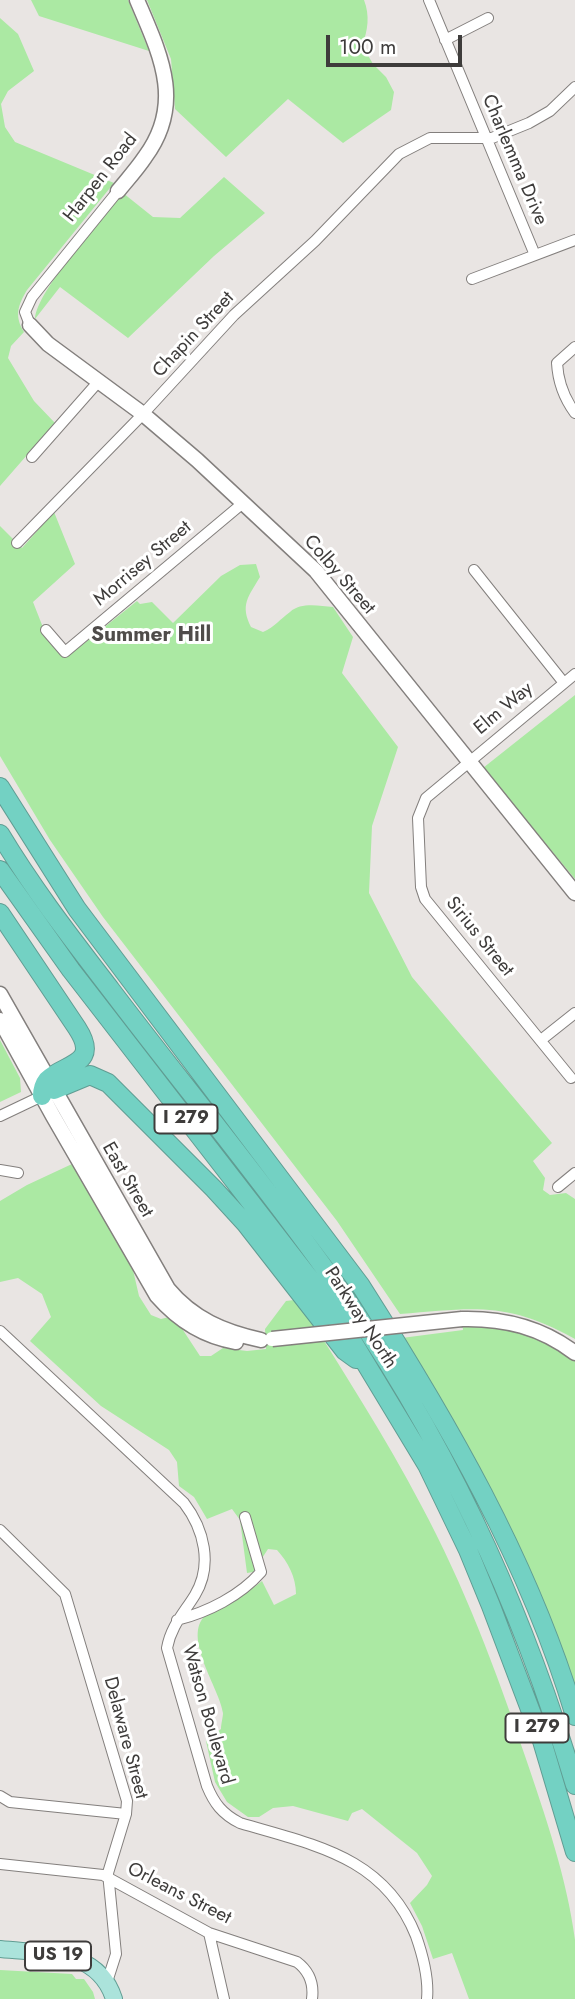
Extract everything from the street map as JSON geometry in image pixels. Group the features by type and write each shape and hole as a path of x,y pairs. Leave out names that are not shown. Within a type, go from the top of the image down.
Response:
{"highway":[{"name":"Parkway North","path":"0,787 78,909 361,1286 401,1349 467,1463 509,1546 547,1634 575,1716"},
{"path":"0,834 63,927 328,1273 393,1370 443,1458 491,1552 539,1672 575,1785"},
{"name":"Parkway North","path":"0,870 71,970 331,1306 427,1465 468,1550 542,1741 575,1852"},
{"path":"0,913 84,1041 83,1055 79,1061 48,1088"},
{"path":"48,1088 90,1075 108,1083 247,1224 345,1351 370,1370"}],"main road":[{"name":"US 19","path":"0,1949 82,1960 97,1969 107,1982 114,1999"}],"street":[{"name":"Harpen Road","path":"30,325 25,312 32,297 153,145 165,111 166,74 137,0"},
{"name":"Charlemma Drive","path":"429,0 535,256"},
{"path":"445,40 488,18"},
{"path":"486,139 529,123 550,111 575,87"},
{"name":"Chapin Street","path":"17,543 143,414 234,315 315,241 399,153 430,138 486,139"},
{"path":"472,279 575,240"},
{"name":"Colby Street","path":"30,325 48,344 143,414 197,460 316,571 575,893"},
{"path":"575,347 557,363 564,394 575,413"},
{"path":"32,457 99,381"},
{"name":"Morrisey Street","path":"46,629 65,652 243,503"},
{"path":"474,570 564,683"},
{"name":"Elm Way","path":"426,798 575,674"},
{"name":"Sirius Street","path":"426,798 418,818 421,887 425,899 571,1077"},
{"name":"East Street","path":"0,994 48,1088 168,1289 207,1322 228,1331 267,1340 486,1318 528,1326 557,1339 575,1353"},
{"path":"541,1040 575,1013"},
{"name":"East Street","path":"0,1020 48,1088"},
{"path":"0,1116 48,1088"},
{"path":"0,1170 18,1173"},
{"path":"558,1187 575,1173"},
{"name":"Watson Boulevard","path":"0,1331 191,1512 203,1538 205,1569 196,1594 169,1635 167,1648 207,1786 217,1806 240,1823 335,1852 370,1873 396,1899 415,1933 422,1952 428,1997"},
{"path":"177,1620 199,1615 249,1586 261,1572 246,1517"},
{"name":"Delaware Street","path":"0,1530 67,1598 127,1801 126,1814 110,1863 108,1878 116,1954 107,1982"},
{"path":"0,1796 10,1802 126,1814"},
{"name":"Orleans Street","path":"0,1864 103,1875 209,1933 297,1962 309,1975 312,1999"},
{"path":"209,1933 224,1999"}],"green space":[{"path":"31,0 128,0 149,51 39,16"},
{"path":"147,0 364,0 368,23 362,45 394,92 391,110 343,143 288,99 226,157 175,109 171,59"},
{"path":"0,18 18,34 34,71 8,91 1,104 5,127 15,142 114,183 21,301 18,316 24,332 11,346 8,358 34,401 55,423 0,486"},
{"path":"224,177 265,213 214,256 128,338 60,287 35,319 38,306 58,273 123,193 153,217 180,218"},
{"path":"54,512 75,564 33,602 44,630 63,652 72,653 137,601 140,604 152,602 173,623 221,576 240,565 256,564 260,577 246,607 251,627 263,632 299,607 333,607 353,637 342,673 398,747 372,826 369,893 412,977 552,1143 533,1161 545,1178 543,1190 550,1195 566,1193 575,1199 575,1339 529,1318 490,1310 400,1314 337,1221 103,917 50,840 0,756 0,526 22,548"},
{"path":"575,695 575,879 483,768"},
{"path":"0,1040 20,1078 21,1092 0,1102"},
{"path":"72,1164 133,1270 139,1296 151,1315 161,1319 169,1317 179,1324 200,1356 211,1356 223,1348 247,1351 266,1349 265,1329 286,1301 294,1300 301,1304 378,1428 451,1566 491,1660 514,1724 548,1824 567,1893 575,1940 575,1999 469,1999 452,1953 433,1959 422,1926 410,1903 432,1876 417,1853 362,1809 352,1813 348,1821 293,1806 273,1808 259,1817 248,1817 227,1802 215,1782 206,1741 221,1729 223,1713 200,1649 199,1624 213,1610 262,1581 274,1605 296,1594 295,1582 288,1565 277,1550 268,1549 253,1572 247,1573 240,1520 232,1509 207,1519 194,1497 179,1486 177,1462 169,1450 101,1406 30,1341 51,1317 42,1294 18,1278 0,1282 0,1201"},
{"path":"486,1318 575,1353 575,1716 547,1634 394,1339 463,1330 462,1319"},
{"path":"0,1970 72,1974 76,1979 84,1979 95,1999 0,1999"}],"district":[{"name":"Summer Hill","path":"151,636"}]}
